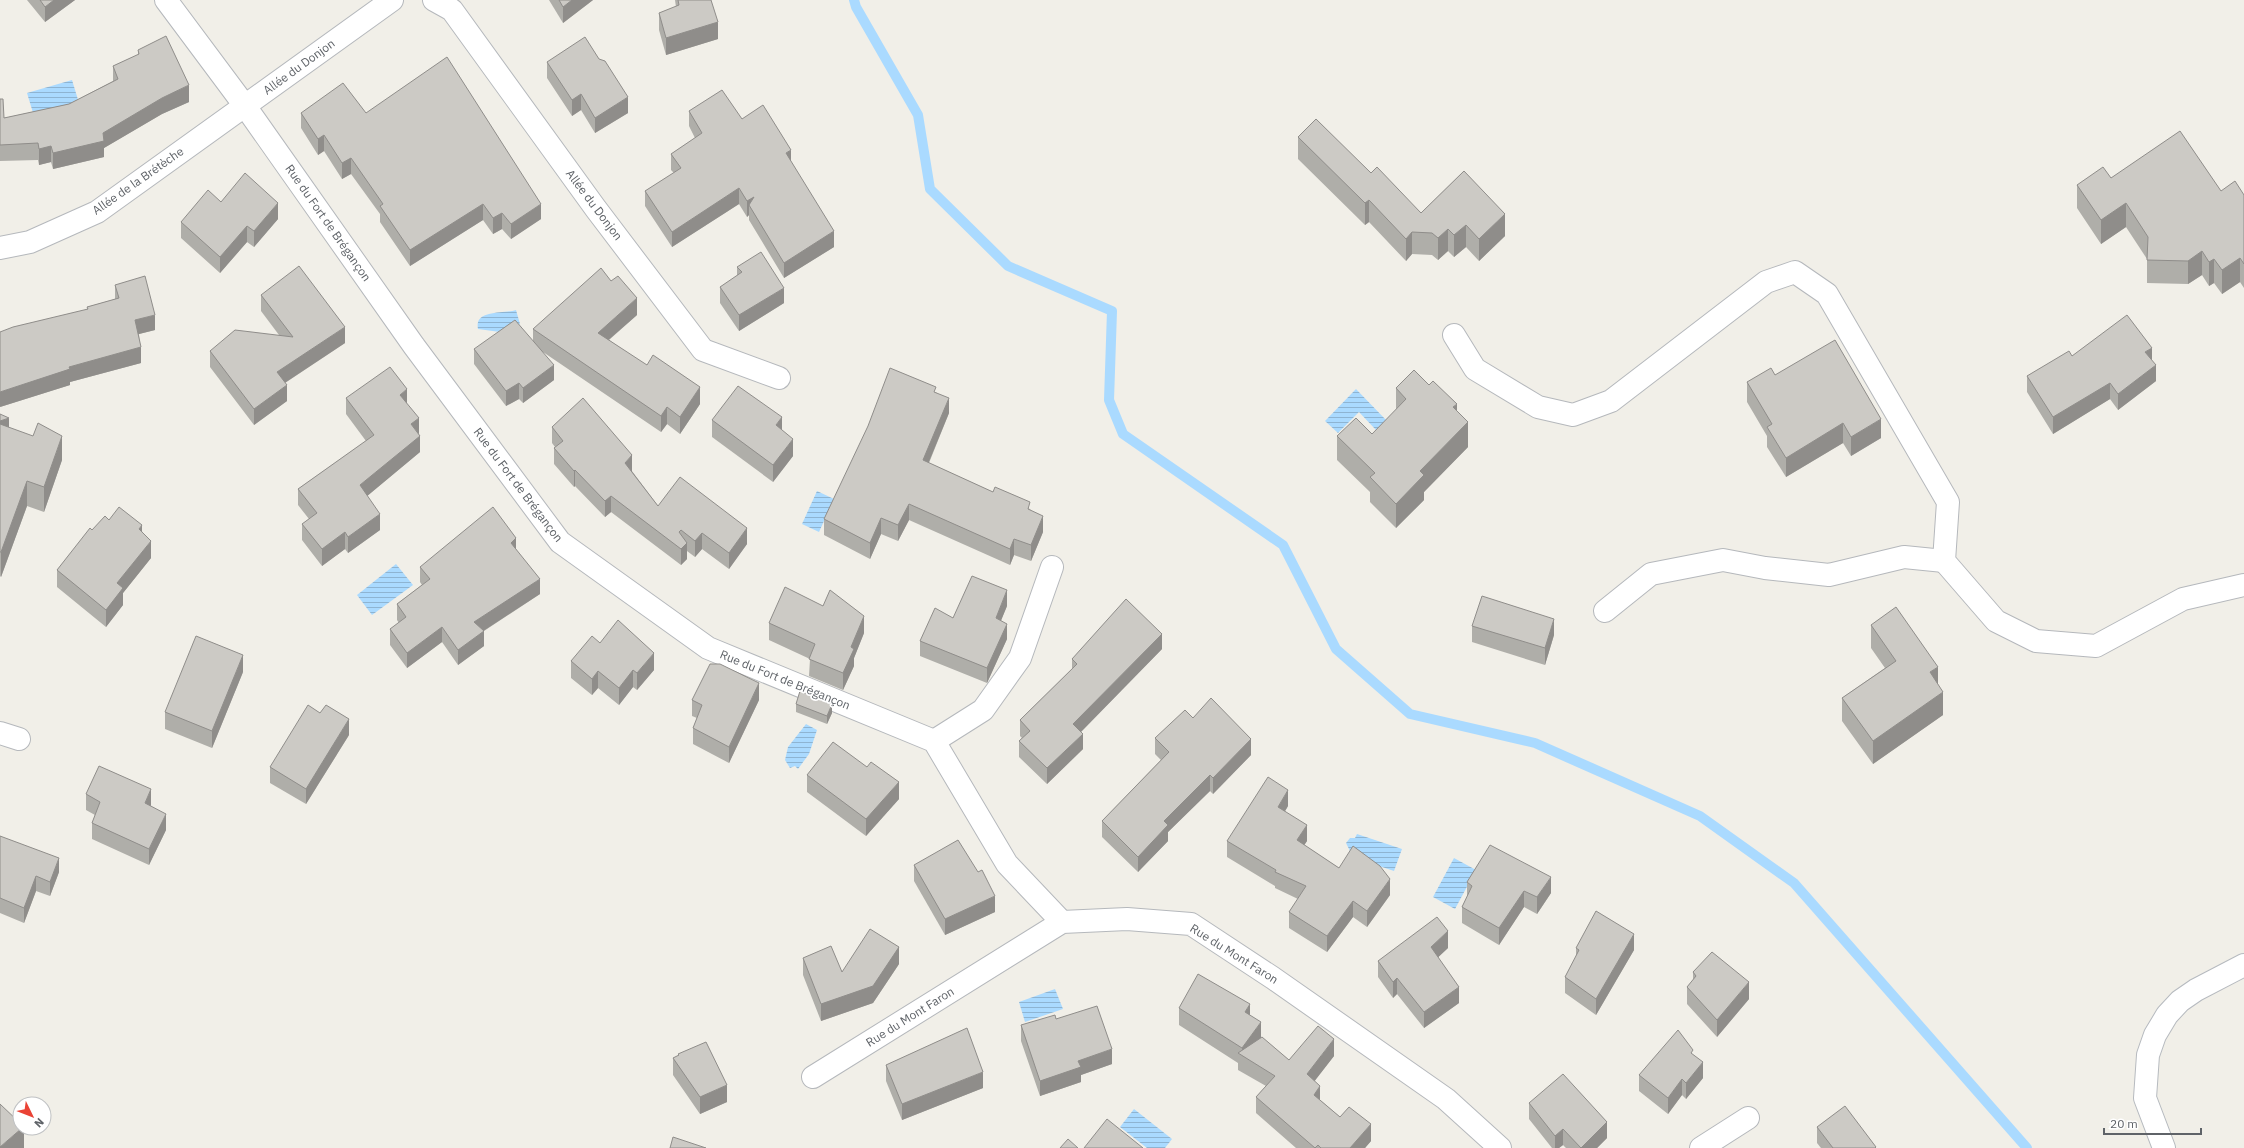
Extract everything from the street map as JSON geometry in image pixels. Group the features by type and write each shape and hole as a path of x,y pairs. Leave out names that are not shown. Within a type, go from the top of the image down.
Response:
{"street":[{"name":"Rue du Fort de Brégançon","path":"166,0 245,106 414,346 560,542 708,648 934,741"},
{"name":"Allée du Donjon","path":"245,106 392,0"},
{"name":"Allée du Donjon","path":"434,0 452,10 596,210 703,350 779,378"},
{"name":"Allée de la Brétèche","path":"0,248 30,242 97,212 245,106"},
{"path":"1454,335 1475,369 1538,407 1573,415 1611,401 1766,282 1795,272 1827,294 1948,502 1944,561 1996,621 2036,641 2096,646 2183,599 2244,585"},
{"path":"1605,611 1651,574 1722,560 1765,568 1829,575 1904,558 1944,561"},
{"path":"1052,567 1020,658 983,710 934,741 1007,864 1062,922"},
{"name":"Rue du Mont Faron","path":"813,1077 1062,922 1127,920 1191,924 1273,978 1446,1099 1500,1148"},
{"path":"2164,1148 2145,1098 2148,1055 2155,1035 2167,1015 2180,1001 2196,990 2244,965"},
{"path":"1701,1148 1748,1118"}],"water":[{"path":"72,80 79,103 34,116 27,93"},
{"path":"516,310 520,324 500,332 478,329 478,323 485,315"},
{"path":"1356,389 1386,420 1376,430 1359,412 1338,433 1325,421"},
{"path":"817,491 834,499 819,532 802,524"},
{"path":"396,564 413,585 372,615 357,595"},
{"path":"806,724 817,730 809,754 798,769 795,766 790,768 785,760 788,747"},
{"path":"1357,834 1402,849 1394,871 1349,856 1350,851 1346,843 1350,838 1355,838"},
{"path":"1454,858 1476,870 1455,909 1433,897"},
{"path":"1055,989 1063,1009 1025,1022 1019,1002"},
{"path":"1134,1109 1172,1139 1165,1148 1147,1148 1120,1127"}],"building":[{"path":"40,0 54,0 45,7"},
{"path":"559,0 572,0 563,7"},
{"path":"678,0 711,0 718,22 666,38 659,13 679,5"},
{"path":"166,36 189,85 162,98 103,133 104,141 53,153 51,146 39,149 38,143 0,145 0,99 3,99 4,118 69,104 118,79 113,66 139,54 138,50"},
{"path":"585,37 599,59 605,61 628,97 595,118 581,94 572,100 547,62"},
{"path":"447,57 541,204 511,224 502,213 493,218 483,204 410,250 380,206 383,204 351,158 342,163 324,135 318,139 301,113 343,83 366,113"},
{"path":"722,90 742,119 763,105 791,150 786,153 834,231 784,263 749,205 754,197 747,201 739,188 672,232 645,191 681,168 671,154 702,133 689,111"},
{"path":"1316,119 1371,173 1377,167 1421,213 1464,171 1505,214 1479,239 1466,225 1454,235 1448,229 1438,238 1432,233 1412,232 1406,239 1369,200 1365,203 1298,137"},
{"path":"2180,131 2221,191 2235,181 2244,195 2244,264 2240,258 2222,270 2214,259 2209,262 2202,251 2188,261 2147,260 2148,237 2126,203 2101,220 2077,185 2103,167 2111,178"},
{"path":"245,173 278,203 254,231 247,226 220,257 181,222 208,190 221,202"},
{"path":"761,252 784,288 739,315 720,287 742,272 737,267"},
{"path":"299,266 345,327 277,372 287,385 254,409 210,351 235,330 293,337 261,295"},
{"path":"601,268 611,281 618,276 637,298 598,333 647,365 653,355 700,387 680,417 667,407 661,416 533,329"},
{"path":"145,276 155,315 135,320 141,347 69,367 70,369 0,392 0,332 13,327 88,309 87,307 119,298 115,285"},
{"path":"2127,315 2152,348 2145,352 2156,365 2118,394 2110,383 2053,417 2027,376 2069,351 2072,356"},
{"path":"515,320 554,365 523,388 519,383 506,391 474,349"},
{"path":"1835,340 1881,419 1851,437 1843,423 1786,458 1767,427 1772,424 1747,382 1771,368 1775,375"},
{"path":"390,367 407,389 400,395 419,418 411,424 420,436 360,485 380,514 348,537 345,532 322,549 302,524 317,513 298,489 374,435 346,398"},
{"path":"890,368 936,387 934,392 949,398 923,460 993,492 995,487 1030,502 1028,509 1043,516 1031,545 1014,539 1010,549 909,504 898,525 881,518 870,543 824,519 868,426"},
{"path":"1414,370 1429,385 1433,381 1457,404 1453,407 1468,422 1420,471 1424,475 1396,504 1370,477 1375,473 1337,436 1356,418 1372,434 1406,399 1396,388"},
{"path":"738,386 782,417 776,425 793,439 773,465 712,420"},
{"path":"583,398 632,455 625,463 658,506 680,477 747,528 729,553 702,533 695,541 681,530 679,532 687,543 681,549 611,496 605,501 575,470 574,471 554,448 563,441 552,427"},
{"path":"0,414 9,418 0,421"},
{"path":"38,423 62,436 44,487 27,481 0,552 0,424 33,436"},
{"path":"119,507 142,525 139,529 151,541 117,583 123,588 106,610 57,570 90,528 92,530 105,516 109,520"},
{"path":"493,507 516,538 511,543 540,579 474,622 484,631 458,650 442,627 407,653 390,629 406,617 397,604 430,579 420,567"},
{"path":"972,576 1007,590 996,618 1007,624 987,668 920,641 935,608 953,618"},
{"path":"785,587 823,606 830,590 864,616 851,647 854,649 843,673 809,659 815,644 769,623"},
{"path":"1482,596 1554,619 1545,648 1472,626"},
{"path":"1126,599 1162,634 1073,724 1083,734 1047,768 1019,741 1030,731 1020,720 1077,664 1072,659"},
{"path":"1896,607 1938,667 1930,672 1943,692 1873,741 1842,698 1896,661 1871,625"},
{"path":"618,620 654,653 637,673 633,670 619,688 598,671 592,679 571,661 592,636 600,643"},
{"path":"196,636 243,655 212,731 165,712"},
{"path":"710,664 720,664 759,683 729,747 693,728 702,705 692,700"},
{"path":"800,691 832,704 827,716 796,704"},
{"path":"1211,698 1251,739 1213,778 1210,775 1164,821 1168,825 1138,857 1102,821 1169,752 1155,738 1185,710 1193,718"},
{"path":"308,705 320,713 326,705 349,719 306,789 270,767"},
{"path":"833,742 867,767 871,762 899,782 866,819 807,775"},
{"path":"99,766 151,789 145,803 166,814 149,849 92,823 100,802 86,794"},
{"path":"1268,777 1288,790 1278,807 1307,825 1297,840 1339,868 1353,846 1380,866 1390,879 1367,911 1353,901 1327,936 1289,912 1306,886 1275,872 1276,870 1227,841"},
{"path":"0,836 59,858 50,882 36,876 24,908 0,898"},
{"path":"958,840 978,872 982,870 995,896 945,919 914,865"},
{"path":"1490,845 1551,877 1537,897 1524,891 1499,928 1462,907 1472,886 1467,882"},
{"path":"1596,911 1634,934 1596,999 1565,977 1579,950 1576,948"},
{"path":"1437,917 1448,931 1431,947 1459,987 1424,1012 1397,978 1393,982 1378,961"},
{"path":"870,929 899,947 873,986 821,1004 803,958 831,946 842,972"},
{"path":"1712,952 1749,982 1717,1020 1687,987 1696,976 1693,972"},
{"path":"1198,974 1250,1004 1245,1012 1261,1022 1242,1048 1179,1008"},
{"path":"1097,1006 1112,1049 1078,1061 1081,1067 1040,1081 1021,1025 1055,1015 1056,1019"},
{"path":"1318,1026 1334,1039 1307,1074 1320,1086 1314,1095 1340,1117 1349,1107 1371,1124 1350,1148 1321,1148 1318,1145 1315,1148 1256,1097 1275,1076 1238,1053 1262,1037 1289,1060"},
{"path":"967,1028 983,1072 902,1104 886,1065"},
{"path":"1678,1030 1693,1050 1691,1053 1703,1062 1686,1083 1682,1079 1668,1098 1639,1075"},
{"path":"706,1042 727,1085 700,1097 673,1058 679,1055 678,1054"},
{"path":"1563,1074 1607,1122 1581,1148 1563,1129 1555,1136 1529,1103"},
{"path":"0,1104 12,1115 13,1136 0,1147"},
{"path":"1845,1106 1876,1147 1875,1148 1833,1148 1817,1127"},
{"path":"1107,1119 1143,1148 1084,1148"},
{"path":"673,1137 706,1148 670,1148"},
{"path":"1068,1139 1078,1148 1060,1148"}],"waterway":[{"path":"854,0 856,7 918,115 930,189 1008,266 1112,311 1109,400 1123,434 1283,545 1336,649 1410,714 1535,743 1700,816 1794,883 2027,1148"}]}
